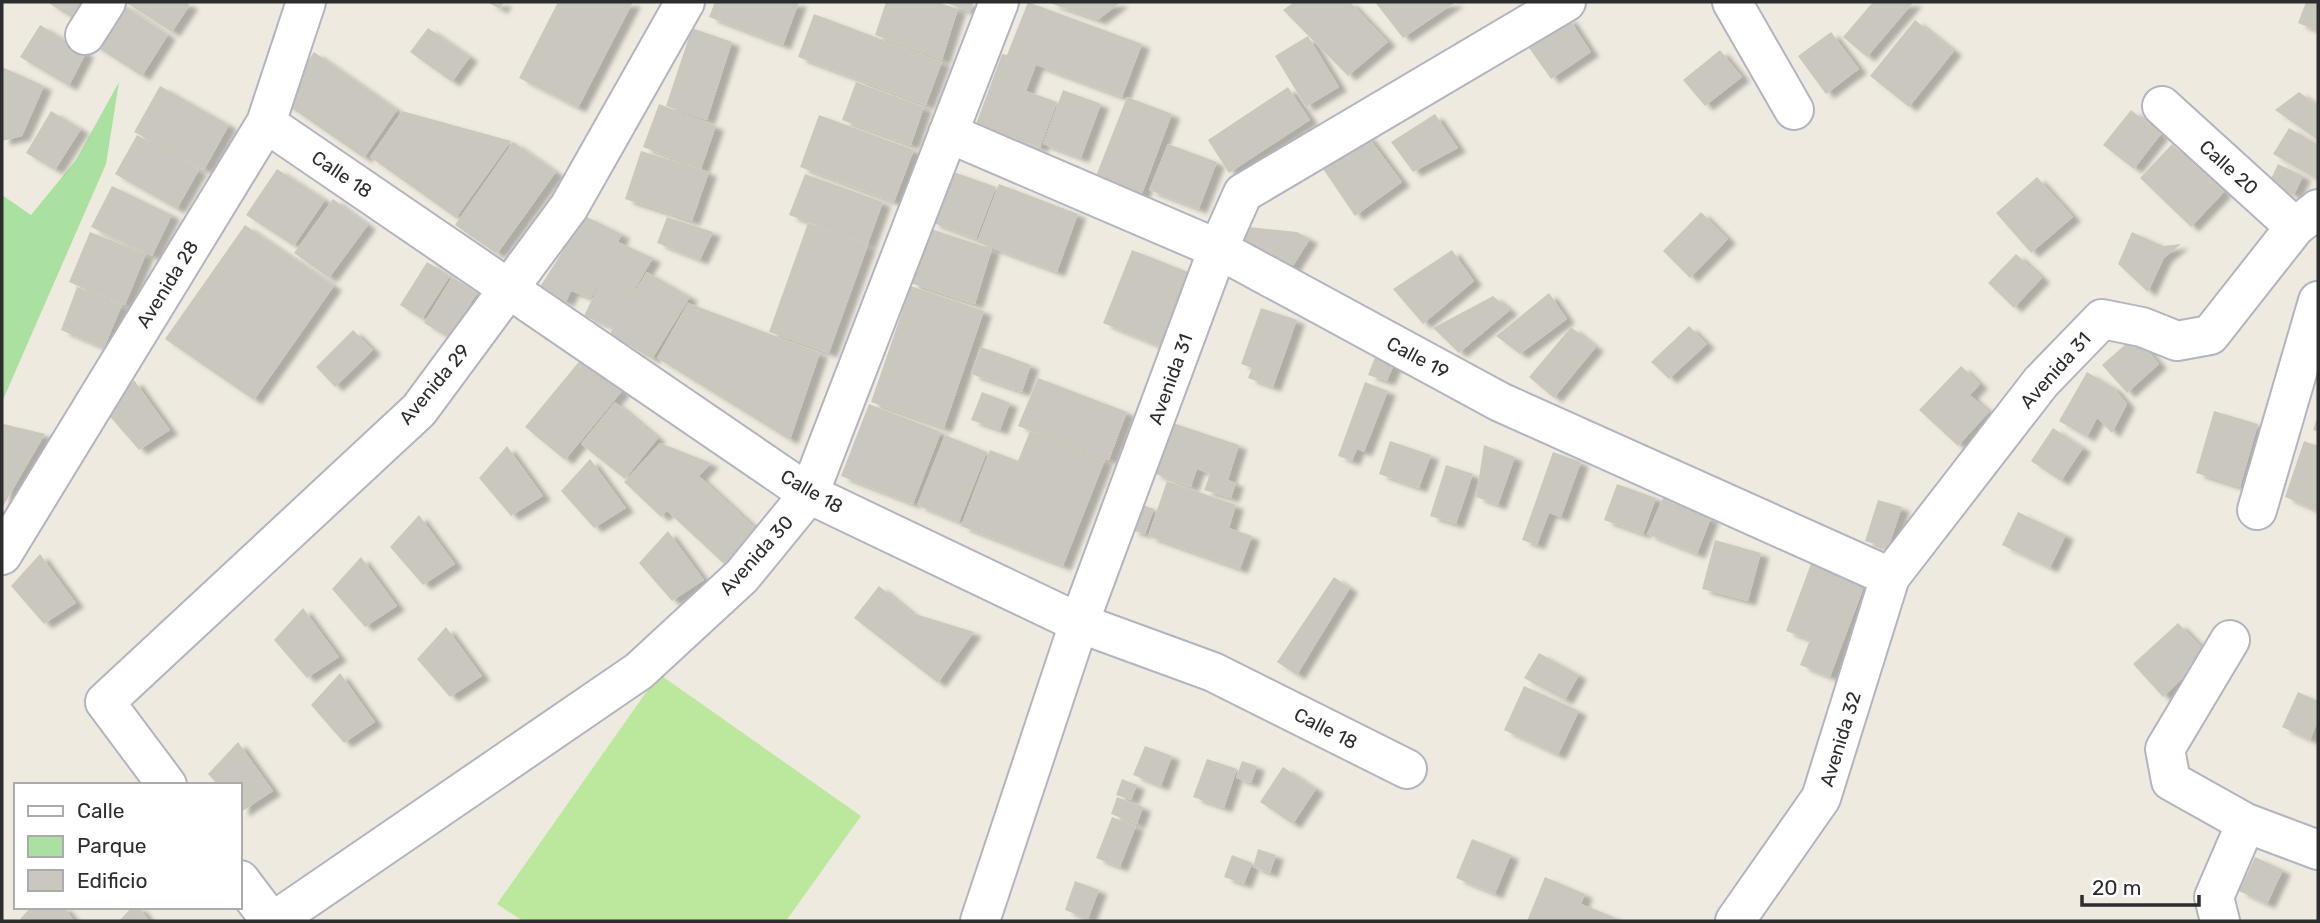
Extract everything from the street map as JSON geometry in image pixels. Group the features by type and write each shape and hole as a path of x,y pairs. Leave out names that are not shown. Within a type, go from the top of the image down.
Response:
{"street":[{"path":"85,35 106,2"},
{"name":"Avenida 28","path":"2,555 266,123 306,2"},
{"name":"Avenida 29","path":"165,783 104,702 419,410 569,207 685,2"},
{"name":"Avenida 30","path":"273,921 639,671 742,576 809,494 999,2"},
{"name":"Avenida 31","path":"980,921 1079,623 1217,249 1242,193 1566,2"},
{"path":"1732,2 1794,110"},
{"name":"Calle 20","path":"2162,106 2307,218"},
{"name":"Calle 18","path":"266,123 809,494 1079,623 1213,672 1407,769"},
{"name":"Calle 19","path":"948,133 1217,249 1500,402 1890,577"},
{"name":"Avenida 31","path":"1890,577 2040,382 2102,319 2142,327 2177,341 2210,335 2307,218"},
{"path":"2256,510 2318,301"},
{"name":"Avenida 32","path":"1735,921 1821,798 1890,577"},
{"path":"2230,640 2165,749 2171,781 2246,823 2318,850"},
{"path":"2220,921 2214,897 2246,823"},
{"path":"242,882 273,921"}],"green space":[{"path":"119,82 106,164 2,402 2,195 31,215 76,160"},
{"path":"659,674 861,816 786,921 523,921 497,904"}],"building":[{"path":"47,2 96,2 82,24"},
{"path":"118,2 168,35 142,76 89,42"},
{"path":"125,2 185,2 190,5 172,32"},
{"path":"487,2 504,2 500,9"},
{"path":"558,2 633,2 578,108 519,78"},
{"path":"715,2 799,2 783,45 709,17"},
{"path":"886,2 937,2 958,9 942,60 875,35"},
{"path":"944,2 974,2 970,12"},
{"path":"1028,2 1142,44 1122,97 1036,65 1026,91 1057,102 1040,148 976,124 1002,54 1007,55"},
{"path":"1047,2 1121,2 1098,20"},
{"path":"1294,2 1350,2 1388,42 1348,76 1283,10"},
{"path":"1375,2 1456,2 1403,38"},
{"path":"1873,2 1914,2 1867,57 1843,37"},
{"path":"2306,2 2318,2 2318,31 2298,23"},
{"path":"814,14 942,62 926,105 798,57"},
{"path":"1568,17 1591,52 1551,79 1527,45"},
{"path":"1915,20 1954,51 1909,107 1870,76"},
{"path":"40,25 86,53 69,86 20,57"},
{"path":"428,28 470,57 452,82 410,52"},
{"path":"692,28 732,42 707,120 666,106"},
{"path":"1831,32 1859,69 1826,94 1798,56"},
{"path":"1308,36 1339,87 1306,107 1275,56"},
{"path":"1720,50 1742,77 1705,106 1683,80"},
{"path":"314,52 397,110 364,158 280,100"},
{"path":"2,67 44,86 22,136 2,141"},
{"path":"856,82 924,107 911,145 842,120"},
{"path":"160,86 229,125 204,170 134,132"},
{"path":"1288,87 1310,120 1229,173 1208,140"},
{"path":"1063,90 1101,104 1081,158 1043,144"},
{"path":"2299,92 2318,106 2318,140 2275,110"},
{"path":"1127,97 1172,114 1140,199 1094,181"},
{"path":"659,104 716,126 701,169 643,147"},
{"path":"2131,110 2161,134 2134,169 2103,145"},
{"path":"51,111 81,129 55,170 26,153"},
{"path":"402,111 511,141 456,218 370,157"},
{"path":"1435,114 1458,148 1413,172 1391,142"},
{"path":"819,115 914,150 894,202 800,167"},
{"path":"2289,128 2318,145 2318,173 2315,178 2273,154"},
{"path":"1366,134 1402,182 1355,216 1319,163"},
{"path":"137,135 199,170 177,209 115,174"},
{"path":"513,142 556,172 497,254 455,225"},
{"path":"1168,144 1217,162 1199,209 1149,190"},
{"path":"2172,144 2224,192 2191,227 2140,178"},
{"path":"641,151 709,172 692,221 625,199"},
{"path":"2278,164 2303,176 2294,195 2269,183"},
{"path":"277,169 325,200 294,246 246,215"},
{"path":"951,171 996,187 976,239 931,222"},
{"path":"805,174 883,202 868,244 789,215"},
{"path":"2037,177 2073,217 2031,253 1996,213"},
{"path":"999,184 1078,214 1057,272 977,242"},
{"path":"112,186 172,215 152,256 91,227"},
{"path":"333,199 368,225 329,278 294,253"},
{"path":"1701,212 1728,239 1690,278 1663,251"},
{"path":"585,216 622,234 618,242 653,258 618,318 647,272 690,297 652,359 610,334 613,328 584,316 609,264 591,298 571,291 566,302 538,290"},
{"path":"667,217 713,232 700,260 657,243"},
{"path":"808,223 868,245 829,353 769,332"},
{"path":"245,225 334,286 254,400 165,339"},
{"path":"1249,227 1297,232 1310,239 1286,277 1240,250"},
{"path":"928,228 992,249 975,304 910,283"},
{"path":"90,232 146,254 125,305 69,282"},
{"path":"2132,232 2163,246 2181,244 2164,258 2148,292 2118,264"},
{"path":"1132,250 1188,272 1159,346 1103,323"},
{"path":"1452,250 1474,281 1423,324 1393,289"},
{"path":"2016,254 2042,278 2014,308 1988,283"},
{"path":"427,262 450,276 422,319 400,305"},
{"path":"452,277 477,293 449,338 424,323"},
{"path":"911,286 984,311 944,428 871,402"},
{"path":"77,287 122,305 104,348 61,330"},
{"path":"1549,293 1567,319 1520,354 1496,336"},
{"path":"1493,296 1510,310 1459,353 1433,328"},
{"path":"688,303 820,353 790,440 657,358"},
{"path":"1261,308 1297,320 1273,387 1248,378 1252,368 1241,364"},
{"path":"1689,326 1707,344 1669,379 1651,362"},
{"path":"1571,327 1596,347 1554,398 1529,377"},
{"path":"353,330 373,350 335,387 316,367"},
{"path":"2135,336 2159,364 2127,393 2102,365"},
{"path":"981,347 1031,365 1022,392 971,374"},
{"path":"1377,352 1396,360 1387,381 1368,375"},
{"path":"582,358 622,391 565,460 525,427"},
{"path":"1961,366 1980,384 1970,395 1989,412 1958,446 1919,410"},
{"path":"2087,372 2114,388 2127,404 2112,433 2097,418 2087,437 2059,421"},
{"path":"1038,378 1127,412 1109,460 1018,426"},
{"path":"134,380 170,430 139,450 106,412"},
{"path":"1365,382 1388,391 1364,452 1357,449 1352,461 1338,456"},
{"path":"982,392 1010,403 1000,430 971,420"},
{"path":"615,402 658,438 625,479 581,444"},
{"path":"869,404 941,432 913,504 841,476"},
{"path":"2214,411 2258,424 2240,487 2196,473"},
{"path":"2318,415 2318,432 2313,430"},
{"path":"1170,422 1239,445 1228,480 1236,483 1231,498 1204,490 1210,474 1197,469 1191,487 1153,473"},
{"path":"4,424 45,434 2,508 2,427"},
{"path":"2053,428 2083,448 2061,481 2031,461"},
{"path":"1030,431 1105,460 1063,566 961,526 990,450 1018,461"},
{"path":"945,435 987,452 959,522 917,505"},
{"path":"1390,441 1431,455 1419,488 1379,474"},
{"path":"2304,441 2318,446 2318,511 2285,497"},
{"path":"660,443 711,463 699,476 756,529 724,564 667,511 661,517 624,482"},
{"path":"1484,445 1515,457 1498,505 1476,497"},
{"path":"507,446 543,496 511,516 479,478"},
{"path":"1553,452 1581,462 1561,517 1549,513 1537,545 1522,540"},
{"path":"590,459 626,508 594,528 561,491"},
{"path":"1446,465 1473,474 1456,524 1430,516"},
{"path":"1167,481 1236,505 1229,528 1252,536 1240,569 1148,536"},
{"path":"1617,484 1656,498 1643,534 1604,520"},
{"path":"1663,498 1711,518 1697,554 1647,534"},
{"path":"1878,500 1902,507 1888,548 1865,541"},
{"path":"1140,504 1154,509 1145,534 1131,530"},
{"path":"2018,512 2066,535 2050,568 2002,545"},
{"path":"419,515 455,564 423,585 390,547"},
{"path":"668,531 704,580 672,601 639,563"},
{"path":"1715,540 1761,553 1748,601 1702,589"},
{"path":"40,554 76,603 44,624 11,586"},
{"path":"361,557 397,606 365,627 332,589"},
{"path":"1812,561 1866,581 1830,677 1800,665 1810,640 1786,631"},
{"path":"1334,577 1350,588 1297,675 1277,662"},
{"path":"879,586 912,613 974,632 938,683 854,618"},
{"path":"303,608 339,657 307,678 274,640"},
{"path":"2178,623 2208,654 2163,697 2133,664"},
{"path":"446,627 482,676 450,697 417,659"},
{"path":"1539,653 1579,675 1565,700 1524,678"},
{"path":"340,673 375,722 344,743 311,705"},
{"path":"1524,686 1579,711 1558,755 1504,730"},
{"path":"2298,692 2318,701 2318,721 2310,740 2282,727"},
{"path":"238,742 273,791 242,811 242,783 216,783 208,774"},
{"path":"1145,746 1172,756 1161,786 1133,775"},
{"path":"1207,759 1237,769 1224,808 1193,797"},
{"path":"1242,761 1257,766 1251,783 1236,778"},
{"path":"1283,767 1316,789 1293,824 1260,802"},
{"path":"1122,779 1137,785 1131,800 1116,795"},
{"path":"1117,797 1143,807 1137,824 1111,814"},
{"path":"1112,817 1136,826 1120,867 1096,858"},
{"path":"1472,839 1511,855 1495,894 1456,878"},
{"path":"1258,849 1276,855 1270,873 1253,867"},
{"path":"1232,855 1252,863 1244,884 1224,877"},
{"path":"2255,857 2283,870 2267,904 2239,891"},
{"path":"1545,877 1585,894 1581,904 1614,917 1612,921 1527,921"},
{"path":"1075,881 1099,890 1088,919 1065,910"},
{"path":"29,909 65,909 74,921 23,921 20,919"},
{"path":"130,909 140,909 149,921 119,921"}]}
